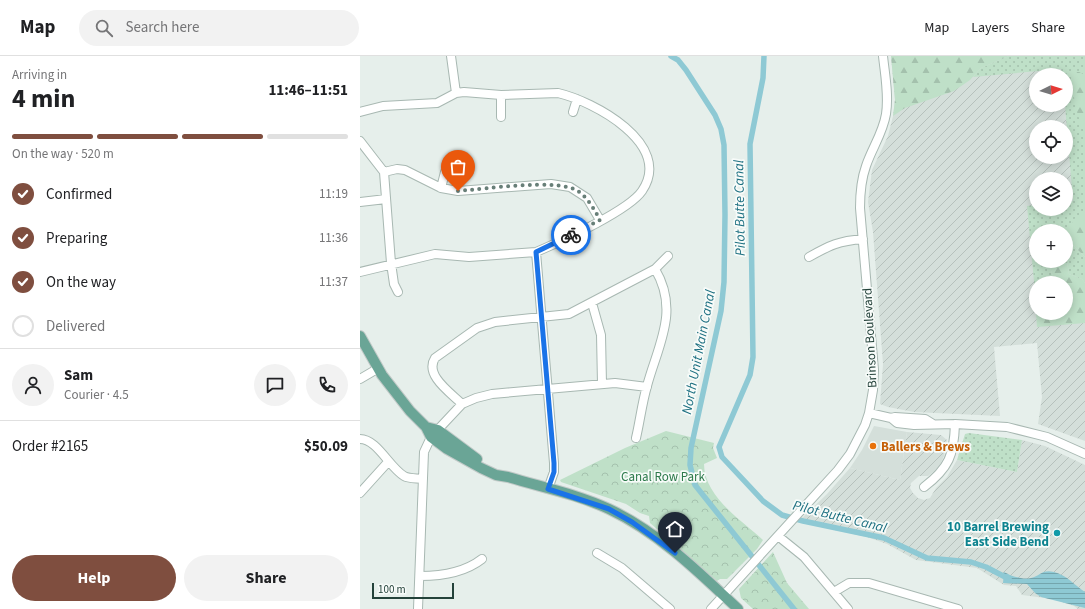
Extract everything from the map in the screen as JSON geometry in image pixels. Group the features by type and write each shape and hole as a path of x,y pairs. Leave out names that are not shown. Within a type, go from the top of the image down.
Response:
{"main road":[{"path":"360,336 377,369 410,411 447,449 496,475 505,474 595,503 632,522 675,553 738,609"}],"street":[{"path":"451,56 456,93"},
{"name":"Brinson Boulevard","path":"711,609 838,470 850,454 869,413 874,370 860,208 862,177 881,132 886,114 887,98 883,56"},
{"path":"360,112 383,106 437,103 456,93 470,92 501,95 558,93 577,99 605,113 625,126 645,150 649,162 649,174 643,190 630,203 558,242 536,252 469,257 434,254 391,263 360,272"},
{"path":"501,95 501,117"},
{"path":"573,112 577,99"},
{"path":"360,141 384,172 391,263 394,284 398,292"},
{"path":"384,172 397,169 405,170 440,188 458,191 552,184 570,187 587,198 600,220"},
{"path":"440,188 445,172"},
{"path":"360,202 386,199"},
{"path":"809,257 840,241 863,239"},
{"path":"536,252 554,463 554,472 548,489"},
{"path":"462,404 433,373 432,365 435,358 483,325 495,322 569,314 655,269 668,256"},
{"path":"636,438 646,387 667,322 666,298 655,269"},
{"path":"592,303 601,335 602,384"},
{"path":"360,379 377,369"},
{"path":"418,609 424,452 434,434 462,404 492,394 602,384 631,384 646,387"},
{"path":"869,413 891,418 897,423 914,425 992,425 1026,431 1068,445 1085,454"},
{"path":"924,487 940,474 950,460 954,443 955,424"},
{"path":"360,439 373,443 388,462 406,477 422,479"},
{"path":"360,492 388,462"},
{"path":"780,533 804,557 848,609"},
{"path":"597,553 622,568 670,609"},
{"path":"420,576 449,574 472,567 482,559"},
{"path":"834,592 849,583 869,583 940,606 958,609"}],"shaded area":[{"path":"891,56 1085,56 1085,441 1038,424 1042,397 1037,343 994,347 1000,416 914,412 880,404 883,364 873,232 868,202 872,170 888,136 895,100"},
{"path":"874,426 907,432 900,480 850,468 862,450"},
{"path":"907,432 941,435 947,440 944,456 939,467 928,476 919,476 911,483 910,488 913,493 918,498 924,500 930,498 936,488 947,477 957,460 1017,472 1022,440 1045,446 1085,465 1085,609 1078,609 1074,606 1053,599 1022,595 1016,586 1004,585 977,568 916,560 887,544 867,537 798,522 827,494 850,468 900,480"}],"green space":[{"path":"891,56 1009,56 981,68 970,80 954,91 905,108 893,116 895,100"},
{"path":"1009,56 1085,56 1085,213 1073,239 1073,224 1029,224 1029,228 1027,206 1029,206 1029,216 1073,216 1073,172 1071,172 1070,164 1073,164 1073,120 1066,120 1066,112 1073,112 1073,68 1029,68 1029,72 973,77 981,68"},
{"path":"1073,72 1079,72 1085,75 1085,130 1078,117 1074,95"},
{"path":"1085,213 1085,257 1073,245 1073,224 1071,224 1074,219"},
{"path":"1073,245 1085,257 1085,283 1082,279 1069,274 1068,268 1073,268"},
{"path":"1033,268 1050,268 1053,276 1033,276"},
{"path":"1050,268 1068,268 1069,274 1082,279 1085,283 1085,323 1037,327 1036,320 1073,320 1073,276 1053,276"},
{"name":"Canal Row Park","path":"666,431 714,443 713,448 717,458 704,464 710,487 717,497 735,516 763,540 757,549 727,579 720,579 717,581 650,523 649,516 640,513 626,504 561,482 560,480 625,448"},
{"path":"969,433 1022,440 1017,472 957,460 965,434"},
{"path":"773,552 787,583 809,609 753,609 741,598 739,589"}],"water":[{"path":"1047,571 1059,573 1085,592 1085,608 1041,597 1027,584 1003,583 1004,572 1020,578 1031,578"}],"waterway":[{"name":"North Unit Main Canal","path":"671,56 678,60 686,70 715,115 721,129 724,145 724,282 721,311 691,448 690,465 695,485 794,609"},
{"name":"Pilot Butte Canal","path":"764,56 763,78 750,144 753,357 750,375 719,447 722,457 763,501 782,515 803,521 884,538 927,558 971,562 986,567 1009,579"}],"way so far":[{"path":"458,191 552,184 570,187 577,190 587,198 600,220 571,235"}],"place":[{"name":"Ballers & Brews","path":"873,446"},
{"name":"10 Barrel Brewing East Side Bend","path":"1057,533"}],"route":[{"path":"571,235 536,252 554,463 554,472 548,489 595,503 609,509 655,537 675,553"}]}
